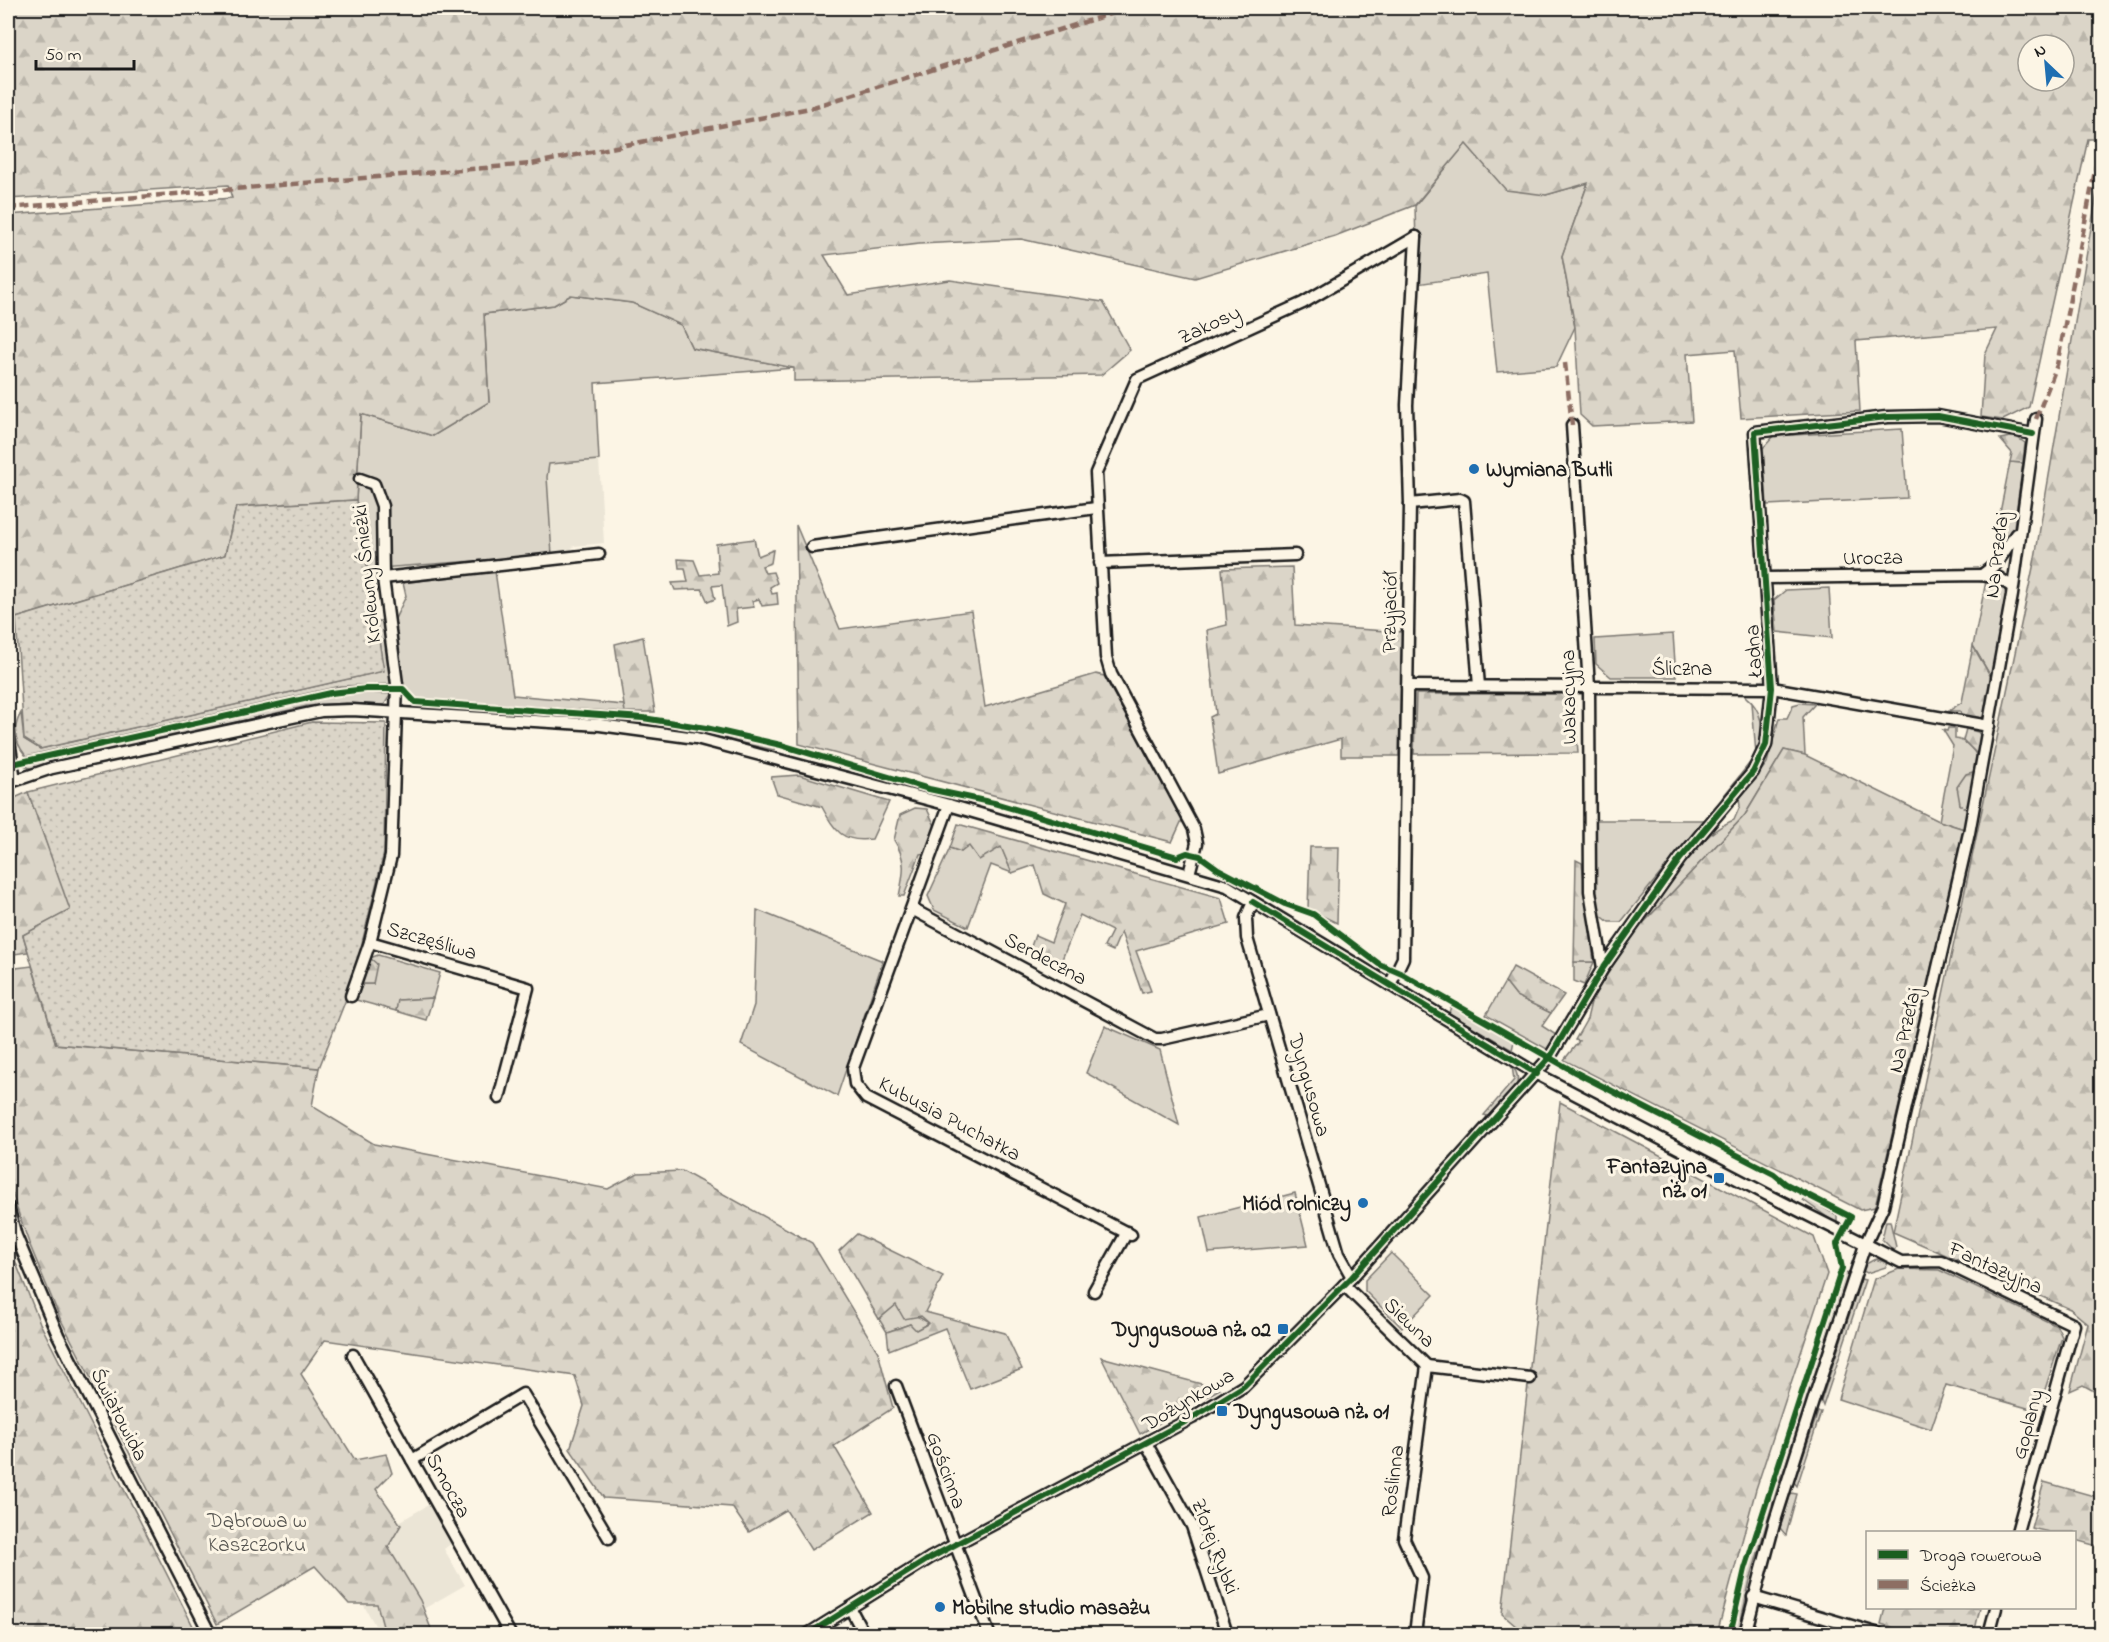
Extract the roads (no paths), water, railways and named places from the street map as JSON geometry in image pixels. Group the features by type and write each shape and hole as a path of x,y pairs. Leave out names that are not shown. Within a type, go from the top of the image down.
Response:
{"street":[{"name":"Przyjaciół","path":"1390,985 1403,958 1410,504 1407,405 1416,237"},
{"name":"Zakosy","path":"1189,874 1197,843 1194,829 1110,674 1106,657 1096,508 1096,473 1137,379 1303,303 1416,237"},
{"name":"Ładna","path":"1537,1074 1564,1037 1603,968 1680,859 1760,763 1768,736 1772,688 1755,432 1887,417 1938,416 2033,434"},
{"name":"Na Przełaj","path":"1745,1635 1791,1470 1865,1245 1883,1206 1969,833 1989,726 2036,419"},
{"name":"Wakacyjna","path":"1572,425 1588,686 1589,870 1593,915 1603,968"},
{"name":"Królewny Śnieżki","path":"360,479 374,484 382,506 383,578 397,684 396,712"},
{"path":"1410,504 1460,499 1464,501 1479,686"},
{"path":"812,547 1096,508"},
{"path":"1982,574 1996,564 2006,552 2019,526"},
{"path":"383,578 599,554"},
{"path":"1100,563 1294,555"},
{"name":"Urocza","path":"1765,578 1982,574 1999,579 2011,586"},
{"name":"Śliczna","path":"1407,686 1772,688 1989,726"},
{"path":"8,734 11,781 52,768 312,712 340,710 396,712 648,730 751,751 949,805 1227,886 1537,1074 1865,1245"},
{"name":"Szczęśliwa","path":"396,712 391,856 370,942 533,990 499,1098"},
{"path":"912,909 949,805"},
{"name":"Dyngusowa","path":"1253,902 1246,918 1245,930 1348,1281"},
{"name":"Serdeczna","path":"912,909 1155,1039 1269,1015"},
{"name":"Kubusia Puchatka","path":"912,909 853,1068 854,1080 859,1091 866,1098 1129,1233 1094,1291"},
{"path":"351,996 370,942"},
{"name":"Dożynkowa","path":"808,1635 904,1573 1146,1443 1244,1386 1348,1281 1537,1074"},
{"name":"Światowida","path":"8,1207 16,1236 58,1335 210,1635"},
{"name":"Fantazyjna","path":"1865,1245 1901,1262 1941,1261 2074,1325"},
{"name":"Siewna","path":"1348,1281 1427,1366 1530,1378"},
{"name":"Goplany","path":"2018,1531 2074,1325"},
{"name":"Smocza","path":"354,1355 510,1635"},
{"name":"Roślinna","path":"1415,1635 1422,1578 1404,1539 1427,1366"},
{"name":"Gościnna","path":"896,1386 947,1529 956,1545 989,1635"},
{"path":"412,1460 523,1394 609,1538"},
{"name":"Złotej Rybki","path":"1146,1443 1192,1526 1227,1635"},
{"path":"1754,1597 1879,1635"},
{"path":"850,1608 864,1635"},
{"path":"1989,1635 1996,1609"}],"place":[{"name":"Wymiana Butli","path":"1474,469"},
{"name":"Fantazyjna nż. 01","path":"1719,1178"},
{"name":"Miód rolniczy","path":"1363,1203"},
{"name":"Dyngusowa nż. 02","path":"1283,1329"},
{"name":"Dyngusowa nż. 01","path":"1222,1411"},
{"name":"Mobilne studio masażu","path":"940,1607"}],"park label":[{"name":"Dąbrowa w Kaszczorku","path":"257,1532"}]}
